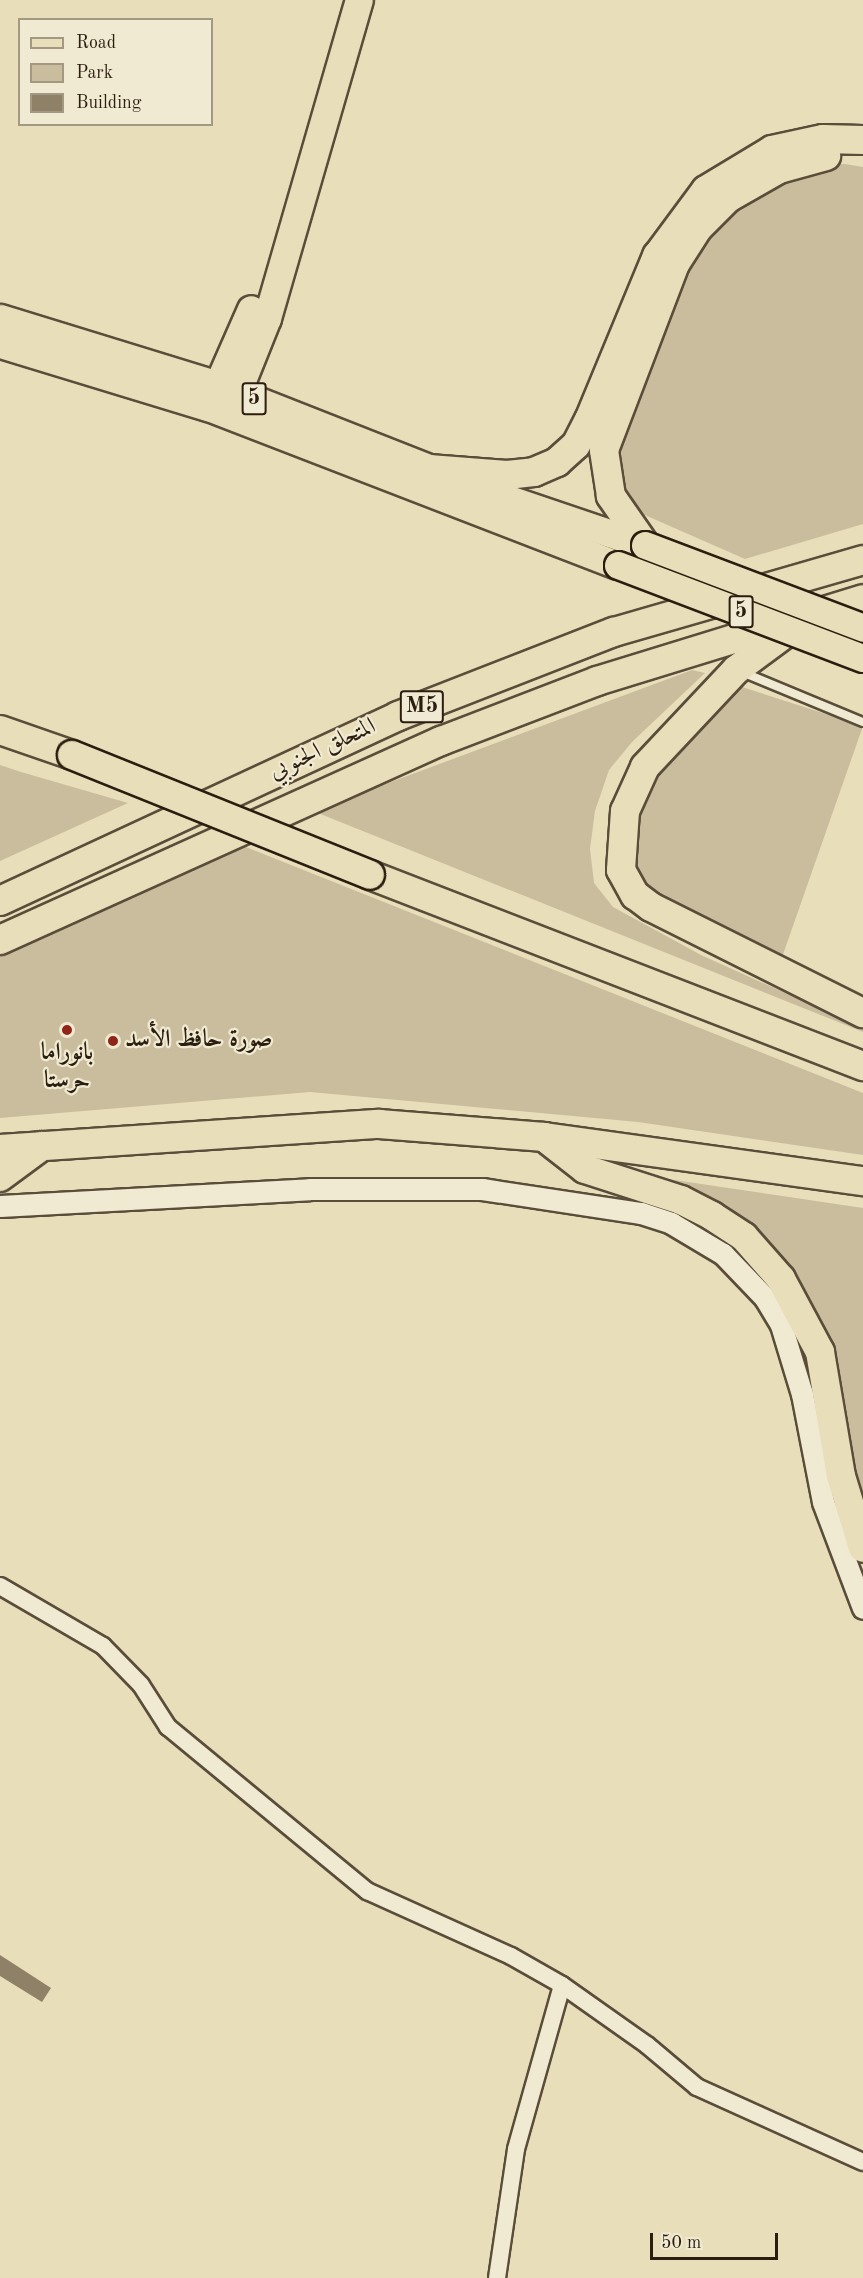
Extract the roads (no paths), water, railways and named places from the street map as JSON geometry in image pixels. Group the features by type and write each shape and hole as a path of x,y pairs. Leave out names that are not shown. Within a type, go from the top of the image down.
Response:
{"highway":[{"path":"429,469 507,475 534,472 557,462 576,445 589,420 657,256 706,190 772,150 823,139 863,140"},
{"path":"645,545 611,496 604,450 675,264 712,213 746,186 802,161 863,156"},
{"name":"المتحلق الجنوبي","path":"0,901 310,756 460,692 614,632 863,560"},
{"name":"المتحلق الجنوبي","path":"0,940 441,741 597,681 829,607 863,599"},
{"path":"829,607 767,644 688,716 636,781 625,811 620,850 624,879 651,907 863,1013"},
{"path":"0,730 72,755 370,875 863,1066"},
{"path":"0,1149 379,1124 544,1137 863,1181"},
{"path":"544,1137 585,1169 681,1200 712,1216 744,1237 781,1279 820,1353 841,1476 863,1548"},
{"path":"0,1177 42,1146"}],"main road":[{"path":"223,399 267,318 349,7"},
{"name":"5","path":"0,318 70,351 223,399 429,469 498,508 645,545 863,628"},
{"name":"5","path":"0,345 70,351"},
{"name":"5","path":"223,399 498,508 618,565 863,658"}],"street":[{"path":"0,1206 310,1189 482,1189 641,1213 671,1223 723,1254 765,1298 781,1324 800,1384 823,1502 863,1608"},
{"path":"0,1586 103,1646 141,1685 168,1727 367,1891 511,1956 562,1985 647,2045 697,2087 863,2162"},
{"path":"497,2278 516,2149 562,1985"}],"lane":[{"path":"736,670 863,722"}],"place":[{"name":"بانوراما حرستا","path":"67,1030"},
{"name":"صورة حافظ الأسد","path":"113,1041"}]}
